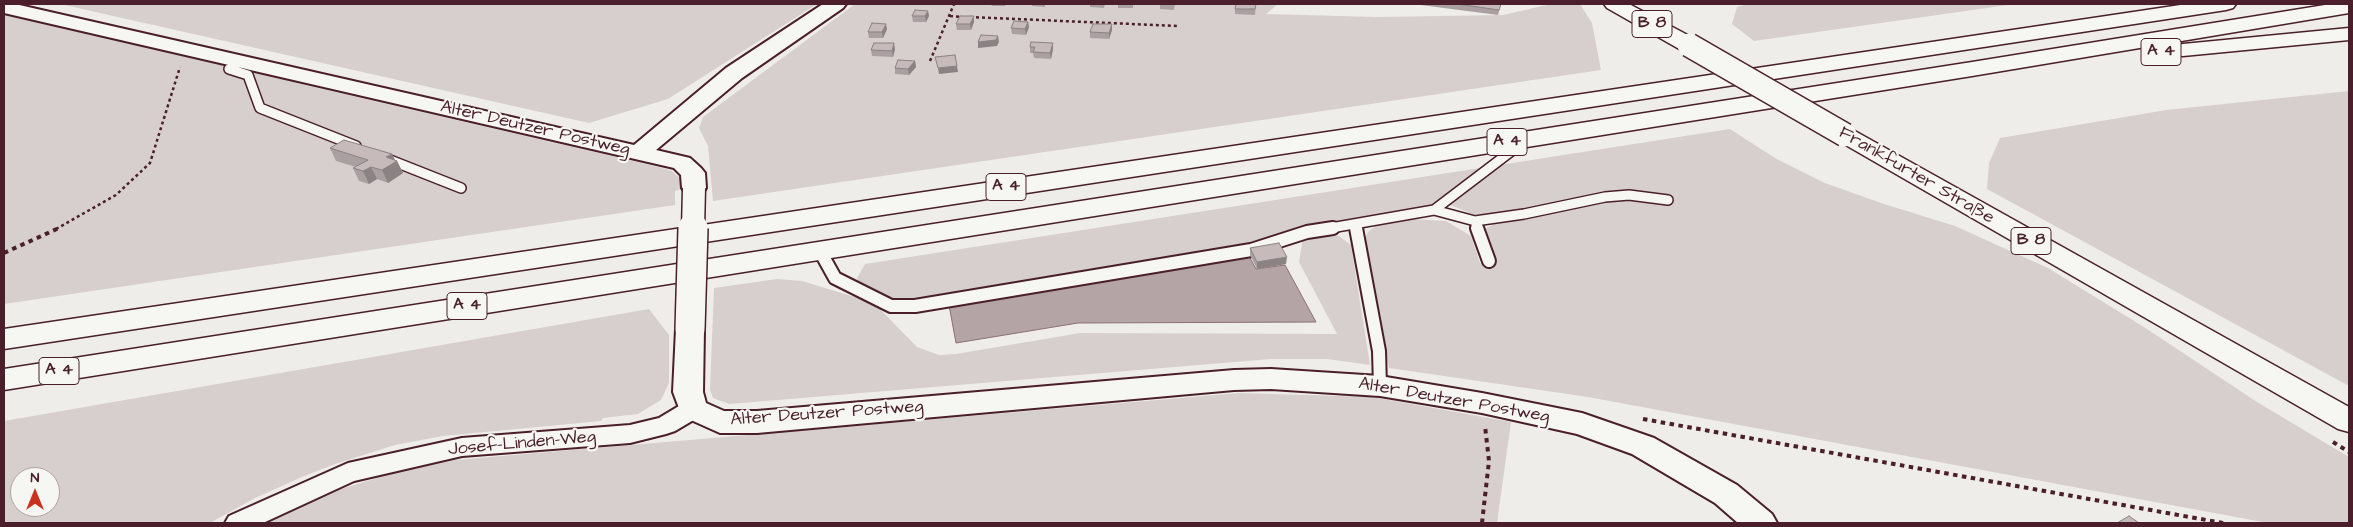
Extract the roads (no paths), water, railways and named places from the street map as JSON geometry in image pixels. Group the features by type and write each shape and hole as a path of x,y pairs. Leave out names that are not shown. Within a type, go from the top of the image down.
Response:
{"main road":[{"name":"Frankfurter Straße","path":"1614,4 2349,421"},
{"name":"A 4","path":"4,339 2224,4"},
{"path":"1972,69 2349,7"},
{"name":"A 4","path":"4,380 1972,69 2349,34"}],"street":[{"path":"639,152 734,74 836,4"},
{"name":"Alter Deutzer Postweg","path":"4,6 682,163 693,173 694,188 688,392 693,408 720,422 757,422 1234,380 1271,379 1380,386 1482,403 1582,424 1643,446 1726,494 1760,523"},
{"name":"Josef-Linden-Weg","path":"238,523 348,473 462,446 630,434 666,426 693,408"}],"lane":[{"path":"241,61 229,69 248,75 260,108 461,188"},
{"path":"1434,210 1528,139"},
{"path":"820,251 835,278 891,306 915,306 1251,250 1307,232 1434,210 1475,221 1524,214 1605,197 1629,196 1668,200"},
{"path":"1475,221 1489,261"},
{"path":"1355,224 1379,351 1380,386"}]}
